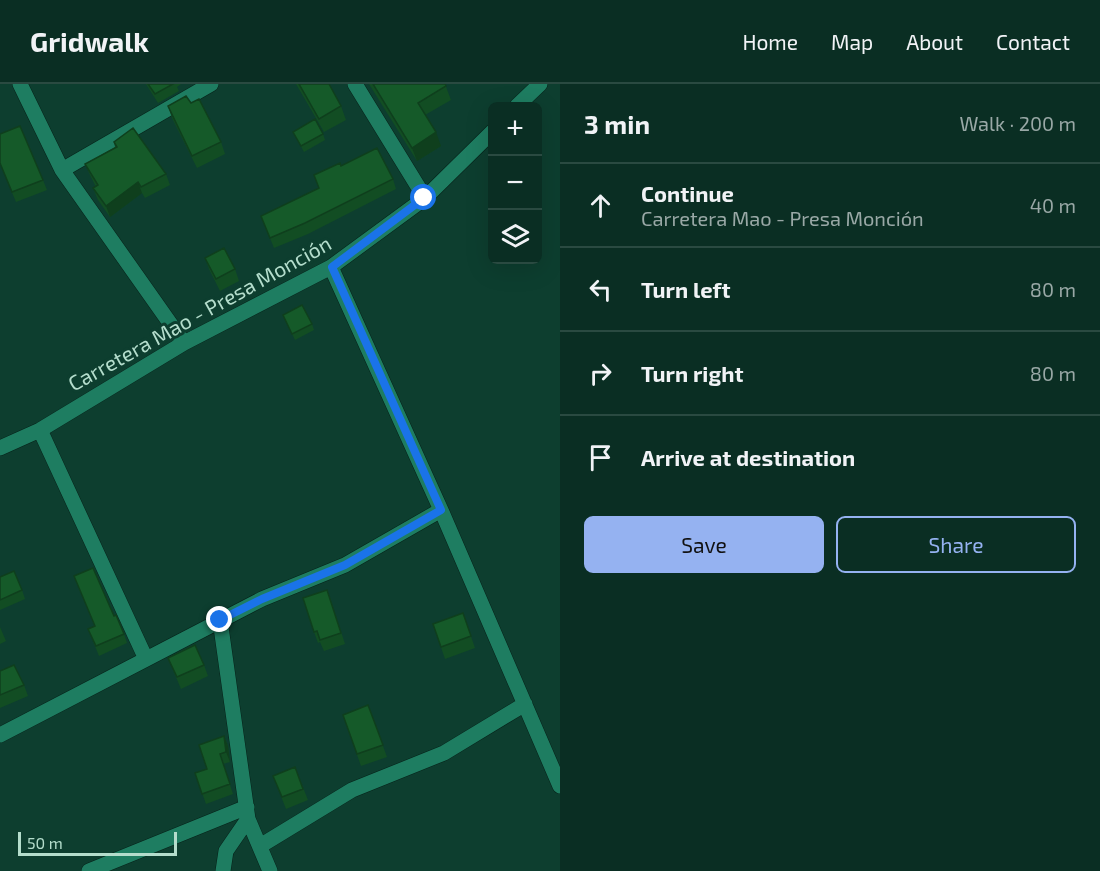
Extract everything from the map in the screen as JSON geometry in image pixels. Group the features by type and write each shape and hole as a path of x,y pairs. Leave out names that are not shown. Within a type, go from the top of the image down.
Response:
{"street":[{"path":"20,84 62,170 184,343"},
{"path":"62,170 211,84"},
{"path":"355,84 424,198"},
{"path":"521,102 540,84"},
{"name":"Carretera Mao - Presa Monción","path":"0,448 40,430 184,343 332,267 424,198 488,135"},
{"path":"332,267 441,510 560,786"},
{"path":"40,430 146,659"},
{"path":"1,731 262,599 345,565 441,510"},
{"path":"220,620 248,813 270,871"},
{"path":"260,846 352,790 444,753 525,704"},
{"path":"89,871 248,813"},
{"path":"223,871 226,851 248,813"}],"building":[{"path":"148,84 173,84 155,94"},
{"path":"299,84 329,84 341,106 319,119"},
{"path":"373,84 445,84 446,86 418,103 436,132 412,148"},
{"path":"186,96 191,103 199,99 221,142 192,156 168,106"},
{"path":"315,119 323,134 301,146 293,132"},
{"path":"20,126 43,180 12,192 0,163 0,134"},
{"path":"133,128 166,174 141,187 138,182 106,206 93,188 98,185 85,164 117,147 114,142"},
{"path":"377,148 393,179 270,238 261,216 319,188 314,175 340,163 341,166"},
{"path":"224,248 235,269 216,279 205,258"},
{"path":"302,305 312,324 292,334 283,315"},
{"path":"93,568 124,634 96,646 88,629 95,626 74,576"},
{"path":"14,571 22,590 0,600 0,577"},
{"path":"327,590 341,633 320,640 317,631 314,632 303,598"},
{"path":"463,613 471,636 441,647 433,624"},
{"path":"195,645 204,665 177,677 168,658"},
{"path":"14,665 24,685 0,695 0,671"},
{"path":"368,705 383,745 357,754 343,715"},
{"path":"224,736 226,752 220,754 230,784 202,794 195,773 207,769 199,745"},
{"path":"295,767 303,789 282,797 273,776"}],"route":[{"path":"220,620 262,599 345,565 441,510 332,267 424,198"}]}
